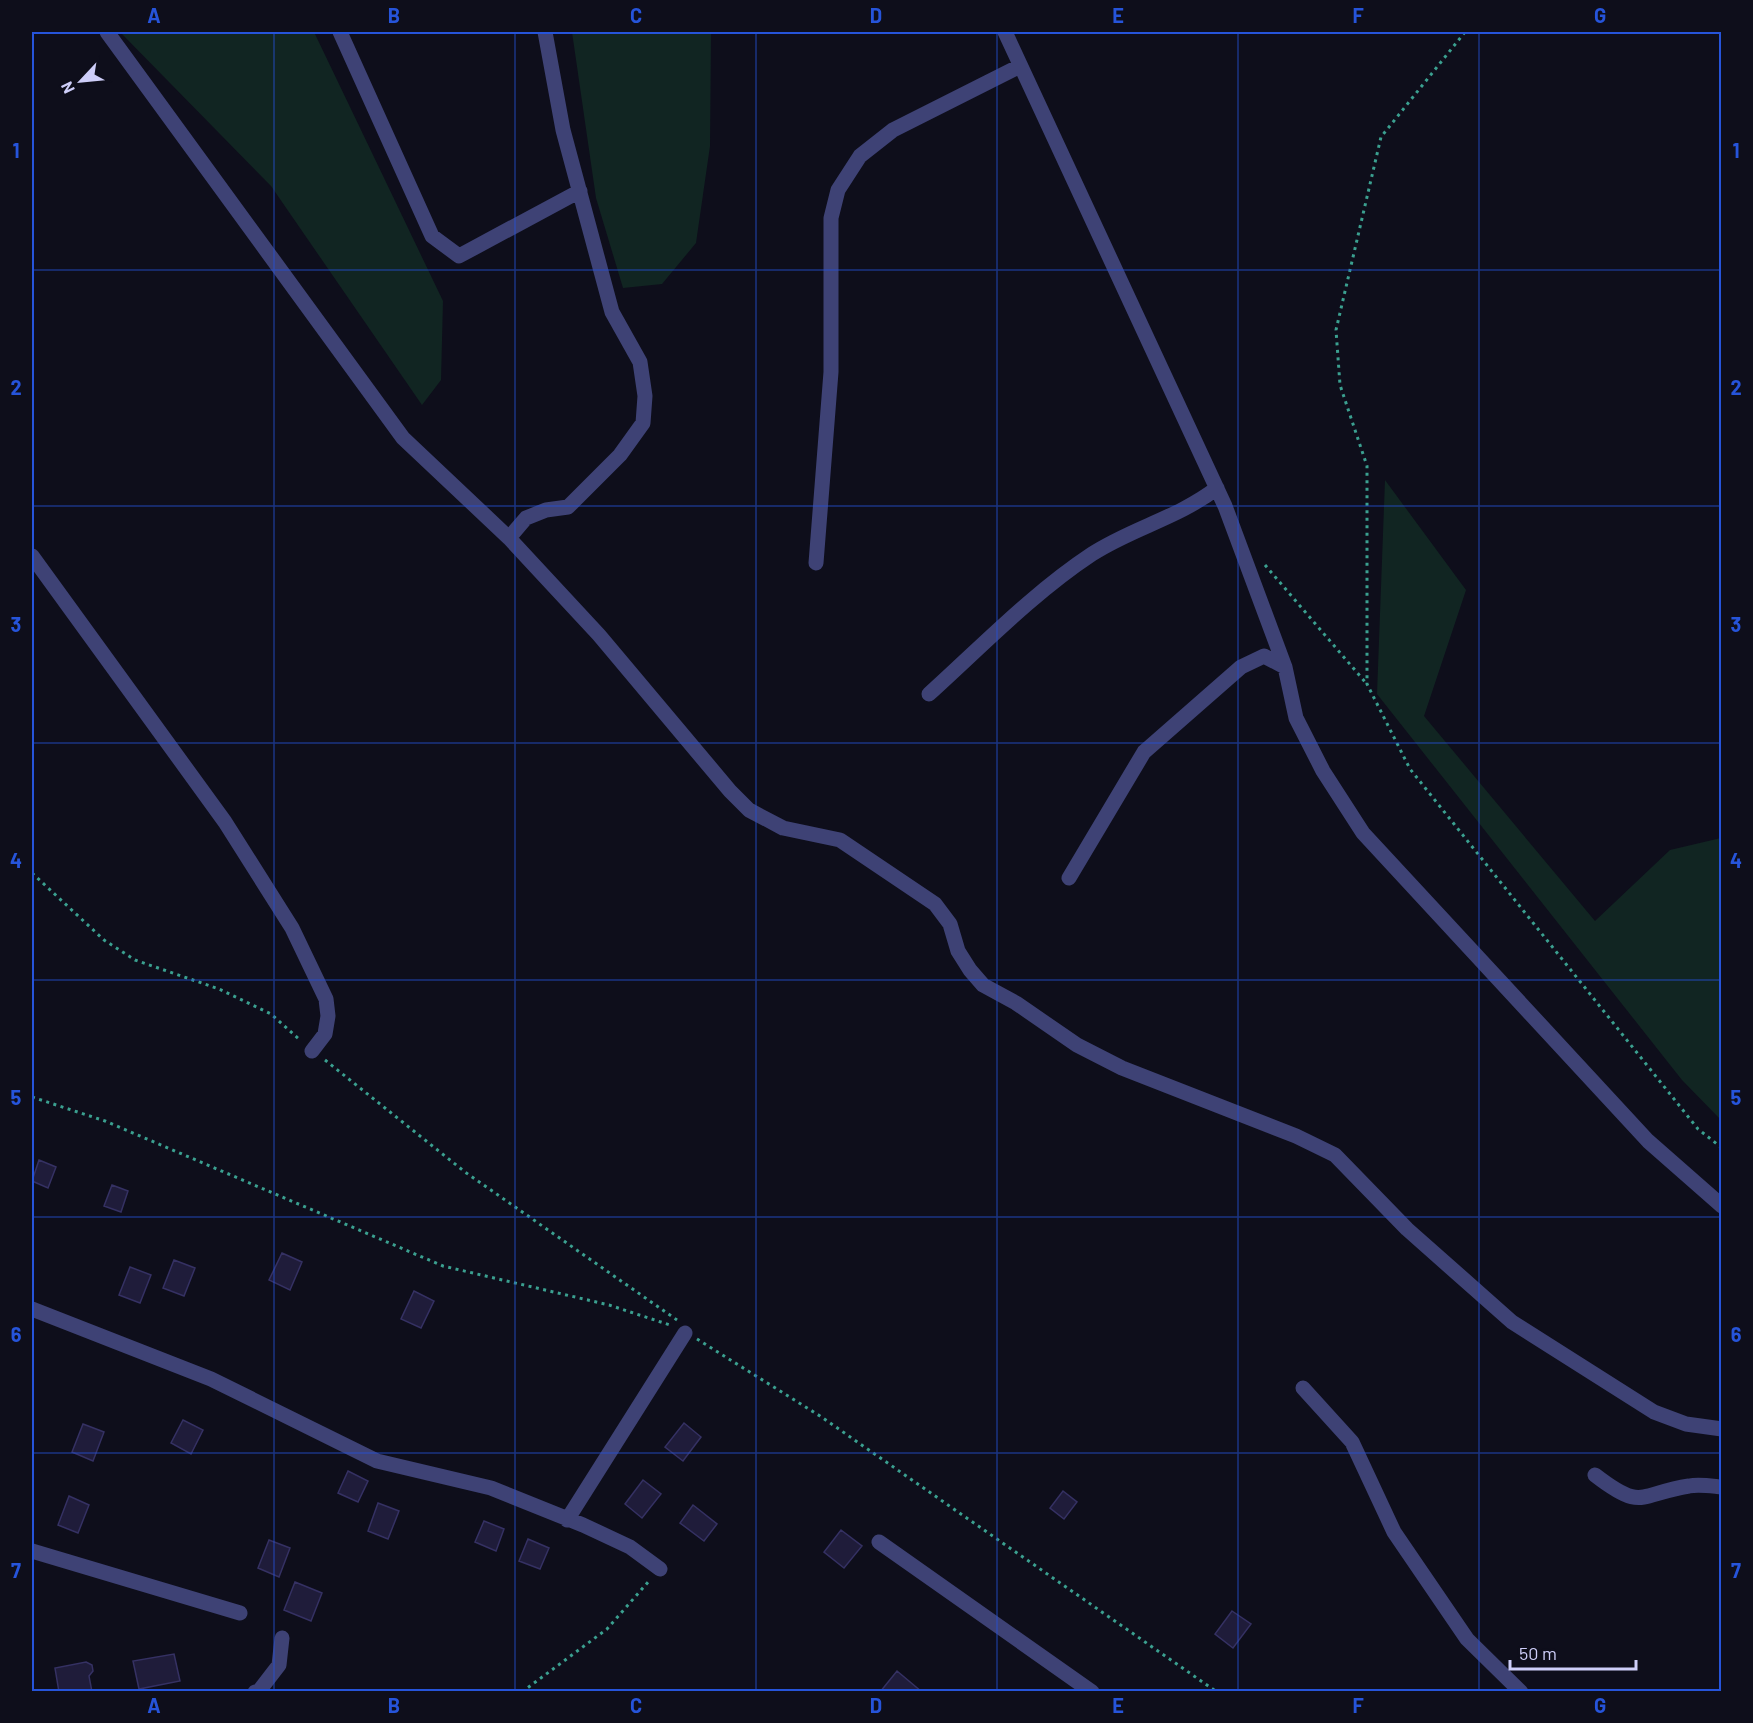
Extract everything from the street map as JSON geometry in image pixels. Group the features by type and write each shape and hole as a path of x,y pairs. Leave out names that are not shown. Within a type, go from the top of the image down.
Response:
{"street":[{"path":"107,32 403,438 509,538 599,635 730,791 749,810 783,828 840,840 935,904 950,924 964,961 983,985 1077,1045 1122,1068 1296,1136 1335,1155 1367,1185 1407,1229 1512,1322 1654,1412 1686,1424 1722,1429"},
{"path":"340,32 432,236 459,256 580,191"},
{"path":"509,538 526,518 546,510 568,507 620,455 643,423 645,396 640,362 612,312 563,130 545,32"},
{"path":"1005,32 1217,488 1285,666 1296,718 1323,771 1363,833 1648,1141 1722,1206"},
{"path":"816,563 831,372 831,218 838,190 860,156 893,130 1020,66"},
{"path":"929,694 1040,594 1094,553 1193,506 1217,488"},
{"path":"32,556 225,822 292,928 326,999 328,1016 325,1034 312,1051"},
{"path":"1069,878 1144,752 1241,667 1264,656 1285,666"},
{"path":"32,1309 211,1379 377,1461 491,1488 630,1547 660,1569"},
{"path":"567,1520 686,1330"},
{"path":"1304,1388 1352,1442 1394,1532 1467,1639 1521,1692"},
{"path":"1595,1475 1619,1494 1640,1499 1690,1486 1722,1487"},
{"path":"879,1542 1092,1692"},
{"path":"32,1551 240,1613"},
{"path":"255,1692 279,1665 282,1638"}],"path":[{"path":"1367,684 1367,466 1340,385 1336,330 1381,137 1465,32"},
{"path":"1262,561 1367,684 1410,769 1698,1129 1722,1148"},
{"path":"32,873 104,940 135,960 219,988 270,1014 312,1051 371,1094 465,1172 708,1346 820,1416 1217,1692"},
{"path":"32,1097 105,1121 443,1266 609,1305 686,1330"},
{"path":"522,1692 607,1629 660,1569"}],"green space":[{"path":"120,32 314,32 443,301 441,380 422,405 271,186"},
{"path":"572,32 711,32 710,146 696,243 662,284 623,288 596,198"},
{"path":"1385,480 1466,590 1424,716 1595,921 1670,850 1721,838 1721,1120 1682,1080 1377,694"}],"building":[{"path":"39,1160 56,1167 48,1188 32,1181"},
{"path":"112,1185 128,1191 121,1212 104,1206"},
{"path":"282,1253 302,1262 290,1290 269,1280"},
{"path":"174,1260 195,1268 184,1296 163,1288"},
{"path":"130,1267 151,1275 140,1303 119,1295"},
{"path":"414,1291 434,1301 421,1328 401,1319"},
{"path":"183,1420 203,1430 191,1454 171,1443"},
{"path":"684,1423 701,1437 683,1461 665,1447"},
{"path":"83,1424 104,1432 93,1461 72,1452"},
{"path":"348,1471 368,1481 358,1502 338,1493"},
{"path":"643,1480 661,1494 642,1518 625,1504"},
{"path":"1063,1491 1077,1502 1064,1519 1050,1508"},
{"path":"69,1496 89,1505 78,1533 58,1525"},
{"path":"378,1503 399,1511 388,1539 368,1531"},
{"path":"693,1505 717,1524 704,1541 680,1523"},
{"path":"484,1521 504,1529 496,1551 475,1542"},
{"path":"841,1530 862,1546 844,1568 824,1552"},
{"path":"528,1539 549,1548 540,1569 519,1561"},
{"path":"269,1540 290,1548 279,1577 258,1568"},
{"path":"295,1582 322,1593 311,1621 284,1610"},
{"path":"1232,1611 1251,1624 1233,1648 1215,1634"},
{"path":"174,1654 180,1681 139,1689 133,1661"},
{"path":"86,1662 92,1665 93,1671 89,1676 92,1692 59,1692 55,1668"},
{"path":"897,1671 922,1692 880,1692"}]}
